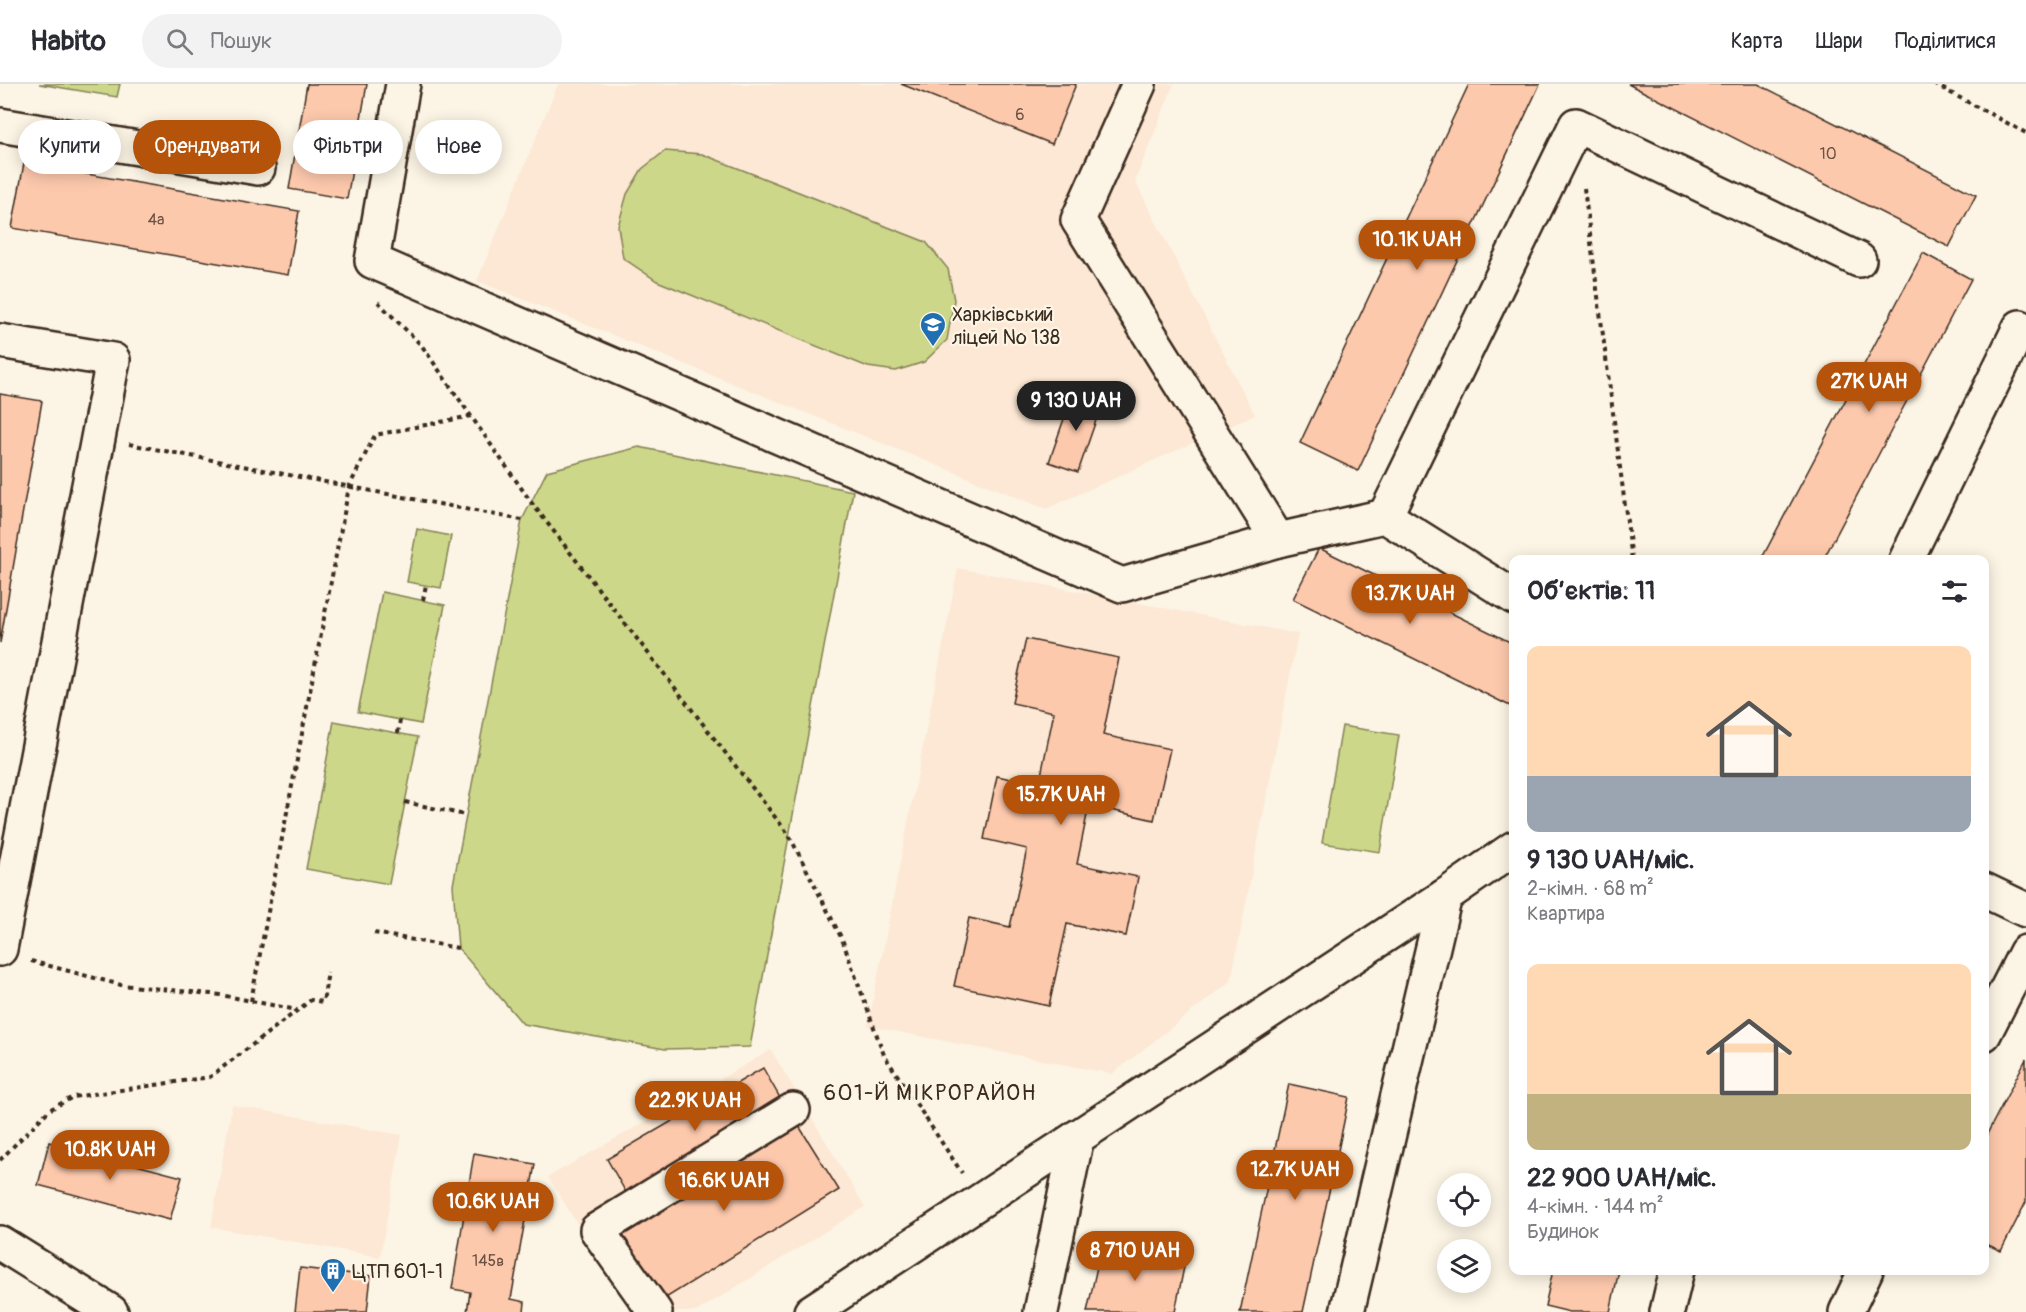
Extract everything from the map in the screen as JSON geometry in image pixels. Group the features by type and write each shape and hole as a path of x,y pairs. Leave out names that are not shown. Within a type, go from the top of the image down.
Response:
{"lane":[{"path":"404,84 372,261 1122,585 1278,540 1384,516 1509,594"},
{"path":"1139,84 1078,220 1278,540"},
{"path":"0,125 133,147"},
{"path":"1384,516 1576,125 1859,260"},
{"path":"1908,555 2020,327"},
{"path":"0,341 113,360 0,948"},
{"path":"810,1312 1445,896 1509,851"},
{"path":"1989,892 2026,910"},
{"path":"1347,1312 1445,896"},
{"path":"1989,1024 2026,952"},
{"path":"655,1312 597,1230 793,1110"},
{"path":"1041,1312 1077,1137"},
{"path":"0,1243 111,1312"},
{"path":"1667,1312 1676,1275"},
{"path":"1846,1312 1864,1275"}],"path":[{"path":"1934,84 2026,133"},
{"path":"1583,184 1631,555"},
{"path":"372,261 364,288 422,346 538,511 789,835 842,939 884,1055 980,1201"},
{"path":"251,1001 349,487 375,435 471,416"},
{"path":"99,438 522,520"},
{"path":"423,600 426,585"},
{"path":"398,733 400,720"},
{"path":"405,802 465,814"},
{"path":"374,933 458,948"},
{"path":"0,948 26,960 121,986 166,988 297,1010"},
{"path":"0,1160 49,1110 74,1097 210,1077 311,1000 323,1002 328,972"}],"shaded area":[{"name":"Харківський ліцей № 138","path":"558,84 1174,84 1135,181 1255,415 1046,509 477,281"},
{"path":"958,568 1298,634 1231,981 1112,1074 868,1026"},
{"path":"771,1050 865,1207 696,1312 633,1312 548,1177"},
{"path":"232,1105 402,1135 380,1257 211,1227"}],"green space":[{"path":"39,84 120,84 117,97"},
{"path":"665,151 702,154 926,242 948,269 954,300 947,340 924,362 896,371 868,367 657,281 623,258 618,226 627,194 642,169"},
{"path":"639,447 853,491 750,1047 665,1049 523,1024 458,948 453,885 522,520 547,471"},
{"path":"417,529 451,536 441,588 407,582"},
{"path":"382,592 445,605 421,724 358,712"},
{"path":"334,721 418,737 389,884 306,869"},
{"path":"1342,726 1399,735 1380,852 1322,843"}],"building":[{"path":"307,84 367,84 361,120 301,120"},
{"path":"901,84 1076,84 1052,144"},
{"path":"1469,84 1540,84 1358,471 1300,443"},
{"path":"1628,84 1758,84 1976,195 1949,247"},
{"path":"293,166 293,174 351,174 347,199 289,189"},
{"path":"22,174 87,174 299,211 288,275 12,228"},
{"path":"1923,253 1971,279 1826,555 1764,555"},
{"path":"1073,393 1102,403 1078,472 1049,462"},
{"path":"0,394 42,401 0,643"},
{"path":"1319,548 1509,642 1509,706 1293,599"},
{"path":"1026,639 1119,658 1103,735 1170,749 1154,820 1089,805 1077,864 1138,877 1126,936 1067,924 1049,1006 954,986 969,918 1010,927 1027,849 984,839 997,776 1039,785 1054,712 1012,703"},
{"path":"2026,1059 2026,1202 2001,1251 1989,1245 1989,1130"},
{"path":"763,1068 784,1105 628,1196 607,1159"},
{"path":"1289,1084 1349,1097 1339,1146 1303,1312 1240,1312"},
{"path":"794,1118 839,1190 653,1306 608,1234"},
{"path":"49,1142 182,1177 170,1220 38,1185"},
{"path":"474,1153 535,1164 511,1299 525,1302 524,1312 467,1312 470,1292 452,1289"},
{"path":"1102,1244 1185,1262 1175,1312 1087,1312"},
{"name":"ЦТП 601-1","path":"300,1268 371,1276 367,1312 295,1312"},
{"path":"1552,1275 1618,1275 1610,1312 1570,1312 1545,1306"}],"place":[{"name":"Харківський ліцей № 138","path":"933,348"},
{"name":"ЦТП 601-1","path":"333,1294"}],"district":[{"name":"601-Й МІКРОРАЙОН","path":"930,1092"}]}
